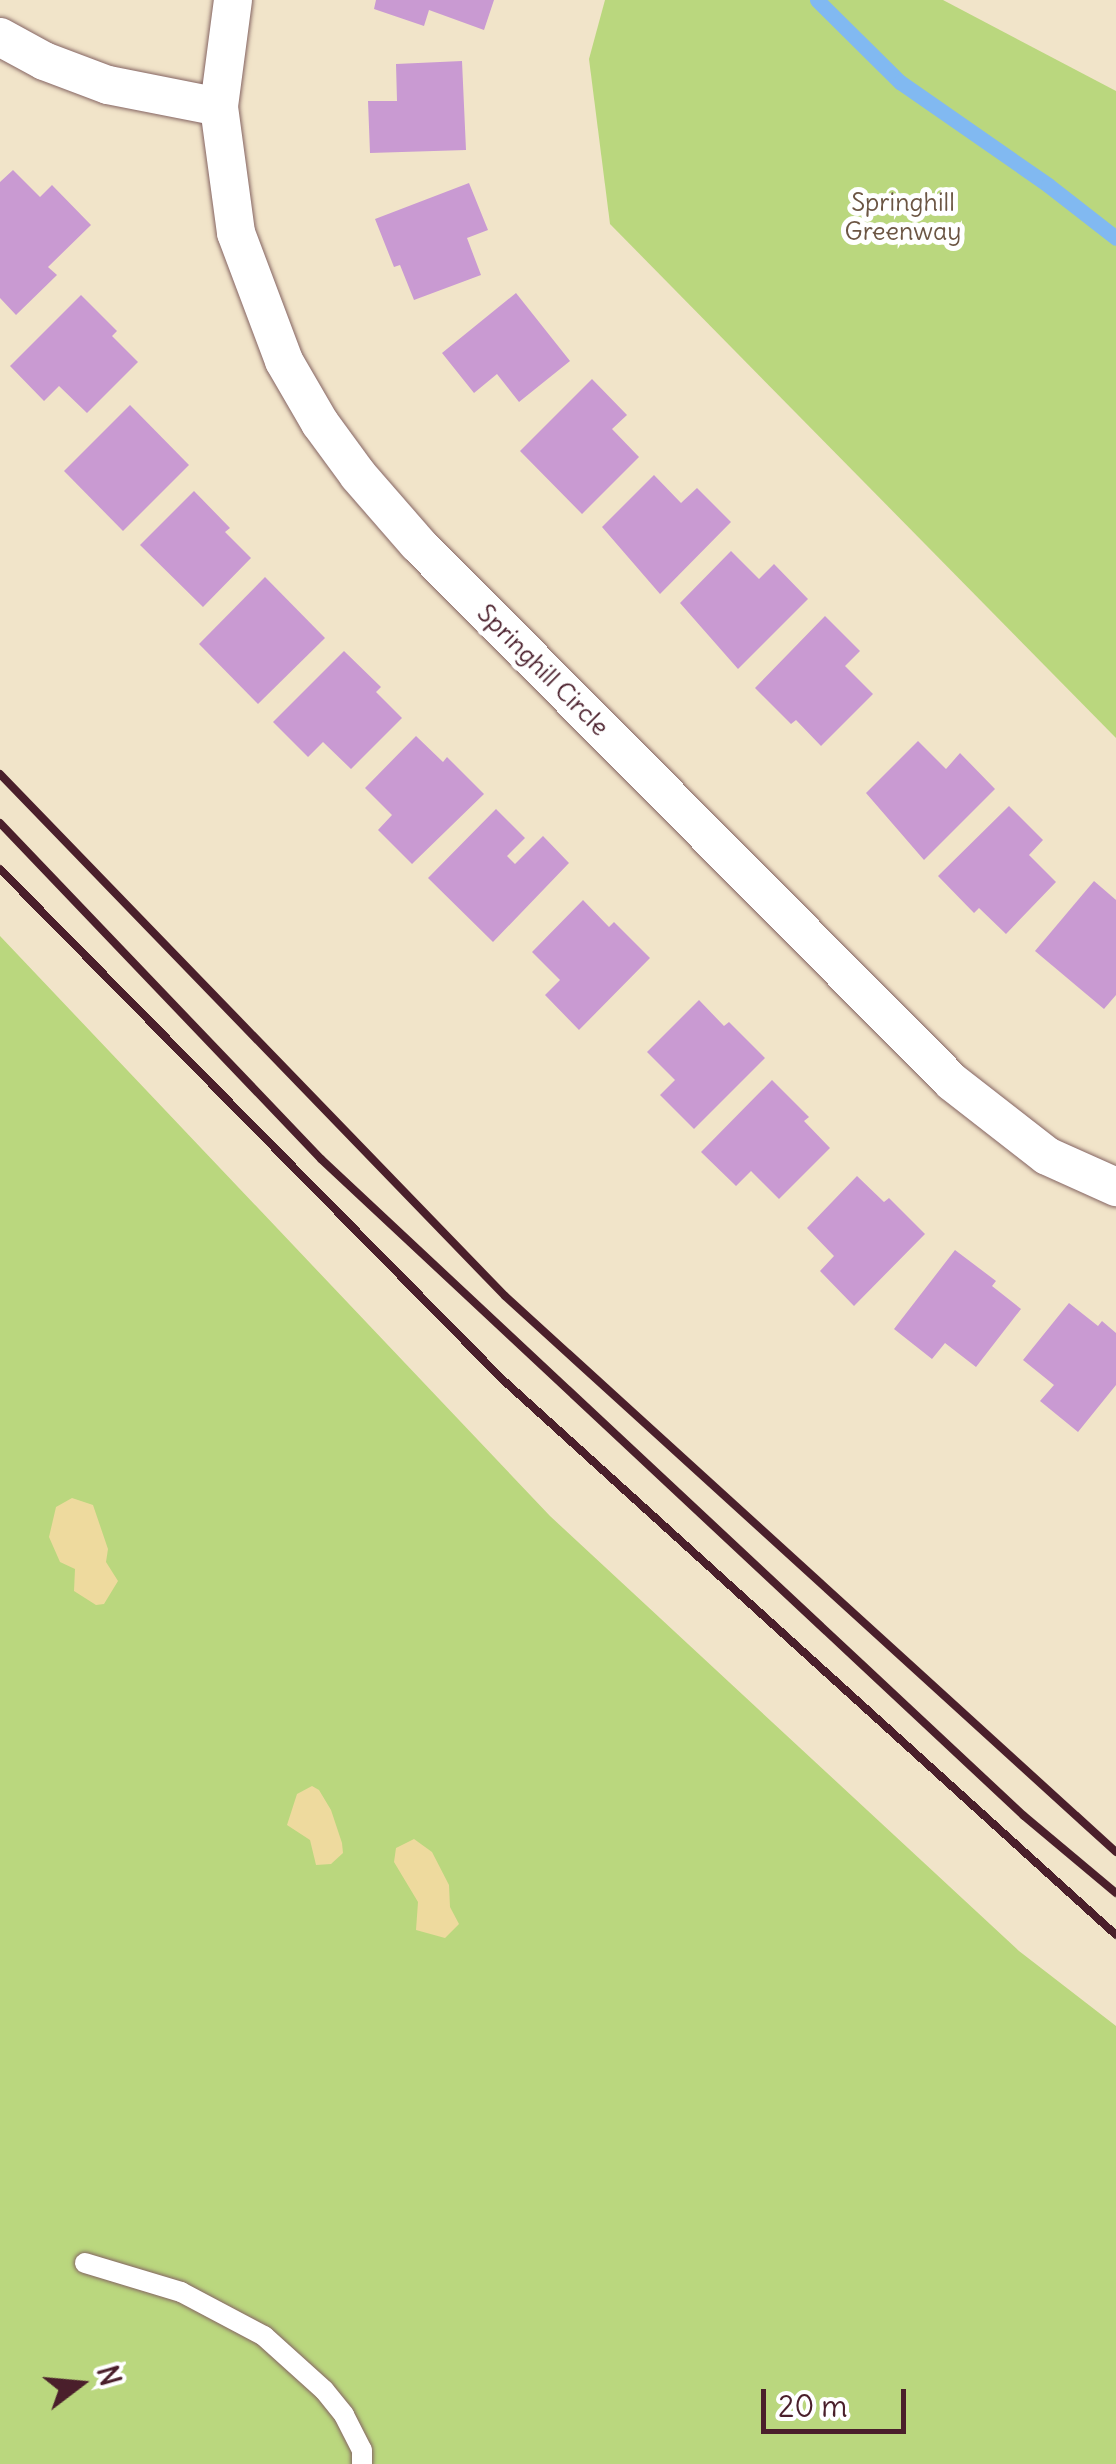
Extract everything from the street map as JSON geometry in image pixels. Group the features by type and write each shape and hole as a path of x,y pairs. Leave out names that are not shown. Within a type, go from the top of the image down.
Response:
{"street":[{"name":"Springhill Circle","path":"233,0 219,107 236,233 254,291 293,376 358,475 418,544 952,1082 1046,1156 1116,1186"},
{"path":"0,37 44,61 108,85 219,107"}],"lane":[{"path":"85,2264 181,2292 264,2336 324,2390 344,2415 362,2450 362,2464"}],"green space":[{"name":"Springhill Greenway","path":"605,0 943,0 1116,91 1116,738 610,224 589,59"},
{"path":"0,936 550,1516 1019,1951 1116,2026 1116,2464 0,2464"}],"sand":[{"path":"72,1498 93,1505 108,1549 106,1562 118,1581 104,1604 96,1605 74,1591 75,1569 60,1562 49,1537 56,1507"},
{"path":"312,1786 319,1790 331,1810 342,1843 343,1853 331,1864 316,1865 310,1840 287,1825 297,1794"},
{"path":"414,1839 432,1852 449,1885 450,1907 459,1924 445,1938 416,1930 418,1902 394,1862 396,1848"}],"building":[{"path":"376,0 494,0 484,30 429,10 424,26 374,9"},
{"path":"462,61 466,150 370,153 368,101 397,101 396,64"},
{"path":"13,170 40,197 52,185 91,225 48,267 57,275 16,315 0,298 0,182"},
{"path":"469,183 488,230 467,238 481,275 414,300 400,265 394,267 375,219"},
{"path":"516,293 570,361 519,402 497,374 474,393 442,353"},
{"path":"81,295 117,331 112,336 138,362 87,413 59,386 44,401 10,366"},
{"path":"592,379 627,415 612,429 639,457 582,514 520,451"},
{"path":"130,405 189,465 123,531 64,471"},
{"path":"654,475 681,503 697,488 731,522 660,594 602,527"},
{"path":"194,491 230,528 225,532 251,558 203,607 140,545"},
{"path":"731,551 759,579 774,564 808,599 738,669 680,603"},
{"path":"265,577 325,638 258,704 199,644"},
{"path":"825,616 860,651 845,666 873,694 821,746 796,720 791,724 755,688"},
{"path":"344,651 381,687 376,692 402,718 351,769 323,742 308,757 273,722"},
{"path":"416,736 443,762 447,757 484,794 412,864 378,830 392,815 365,788"},
{"path":"918,741 946,769 960,753 995,789 924,860 866,793"},
{"path":"1009,806 1043,840 1029,855 1056,882 1006,934 979,908 974,913 938,876"},
{"path":"496,809 525,838 507,856 515,864 543,836 569,863 493,942 428,878"},
{"path":"1094,881 1116,900 1116,995 1104,1009 1035,951"},
{"path":"583,900 609,927 614,922 650,958 579,1030 545,995 560,980 532,952"},
{"path":"699,1000 724,1026 729,1022 765,1058 694,1129 660,1095 675,1080 647,1052"},
{"path":"772,1080 809,1117 804,1121 830,1148 779,1199 751,1171 736,1186 701,1152"},
{"path":"857,1176 884,1202 889,1198 925,1234 854,1306 820,1271 834,1256 807,1228"},
{"path":"955,1250 996,1281 992,1286 1021,1309 976,1367 945,1343 932,1359 894,1329"},
{"path":"1069,1303 1098,1326 1102,1321 1116,1333 1116,1385 1078,1432 1040,1401 1054,1385 1023,1360"}],"waterway":[{"path":"817,0 900,82 1048,185 1116,238"}],"railway":[{"path":"0,774 505,1296 1116,1852"},
{"path":"0,823 321,1159 1024,1816 1116,1893"},
{"path":"0,869 502,1379 1116,1935"}]}
